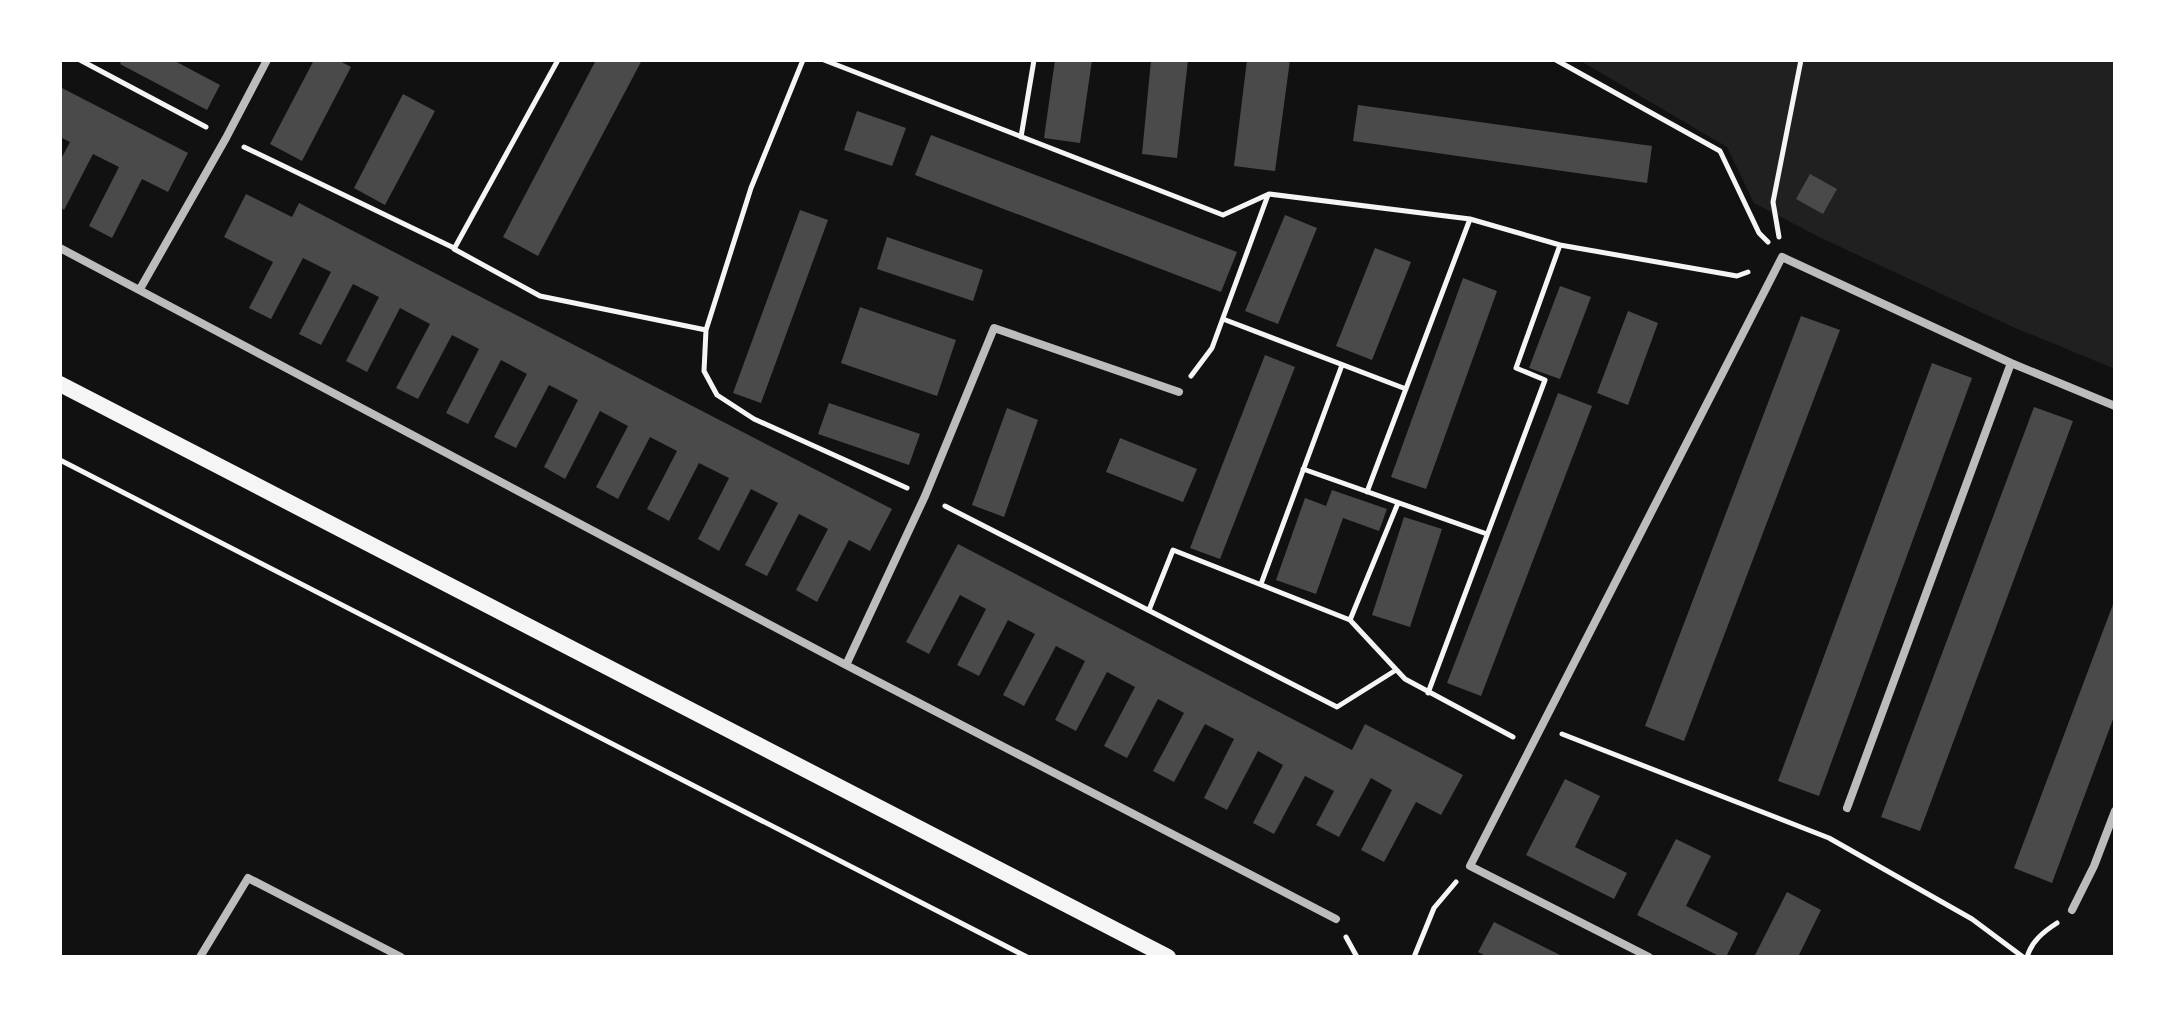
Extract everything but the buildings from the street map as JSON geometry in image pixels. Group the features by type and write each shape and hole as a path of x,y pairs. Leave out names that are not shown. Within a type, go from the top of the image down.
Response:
{"main road":[{"path":"60,384 1168,957"}],"street":[{"path":"140,289 267,60"},
{"path":"60,248 846,665 1336,919"},
{"path":"1649,957 1470,866 1782,257 2011,363 2115,406"},
{"path":"846,665 925,496 994,328 1179,392"},
{"path":"1847,808 2011,363"},
{"path":"2072,910 2094,866 2115,811"},
{"path":"200,957 248,878 401,957"}],"path":[{"path":"80,60 226,138 454,249 540,296 706,330"},
{"path":"454,249 558,60"},
{"path":"803,60 751,188 706,330 704,371 717,395 754,419 925,496 1337,707 1396,670"},
{"path":"824,60 1223,215 1269,194 1470,219 1560,245 1737,276 1782,257"},
{"path":"1021,137 1034,60"},
{"path":"1556,60 1720,151 1759,233 1782,257"},
{"path":"1782,257 1773,202 1801,60"},
{"path":"1179,392 1212,348 1269,194"},
{"path":"1367,492 1470,219"},
{"path":"1428,693 1545,380 1516,368 1560,245"},
{"path":"1223,319 1406,389"},
{"path":"1261,584 1342,365"},
{"path":"60,460 1027,957"},
{"path":"1303,469 1487,534"},
{"path":"1350,620 1398,503"},
{"path":"1149,610 1173,550 1350,620 1396,670 1428,693 1531,747"},
{"path":"1543,724 1569,738 1829,838 1972,919 2025,957 2042,933 2072,910"},
{"path":"1414,957 1434,908 1470,866"}],"shaded area":[{"path":"1579,60 2115,60 2115,369 2013,327 1821,238 1754,203 1727,147"}]}
